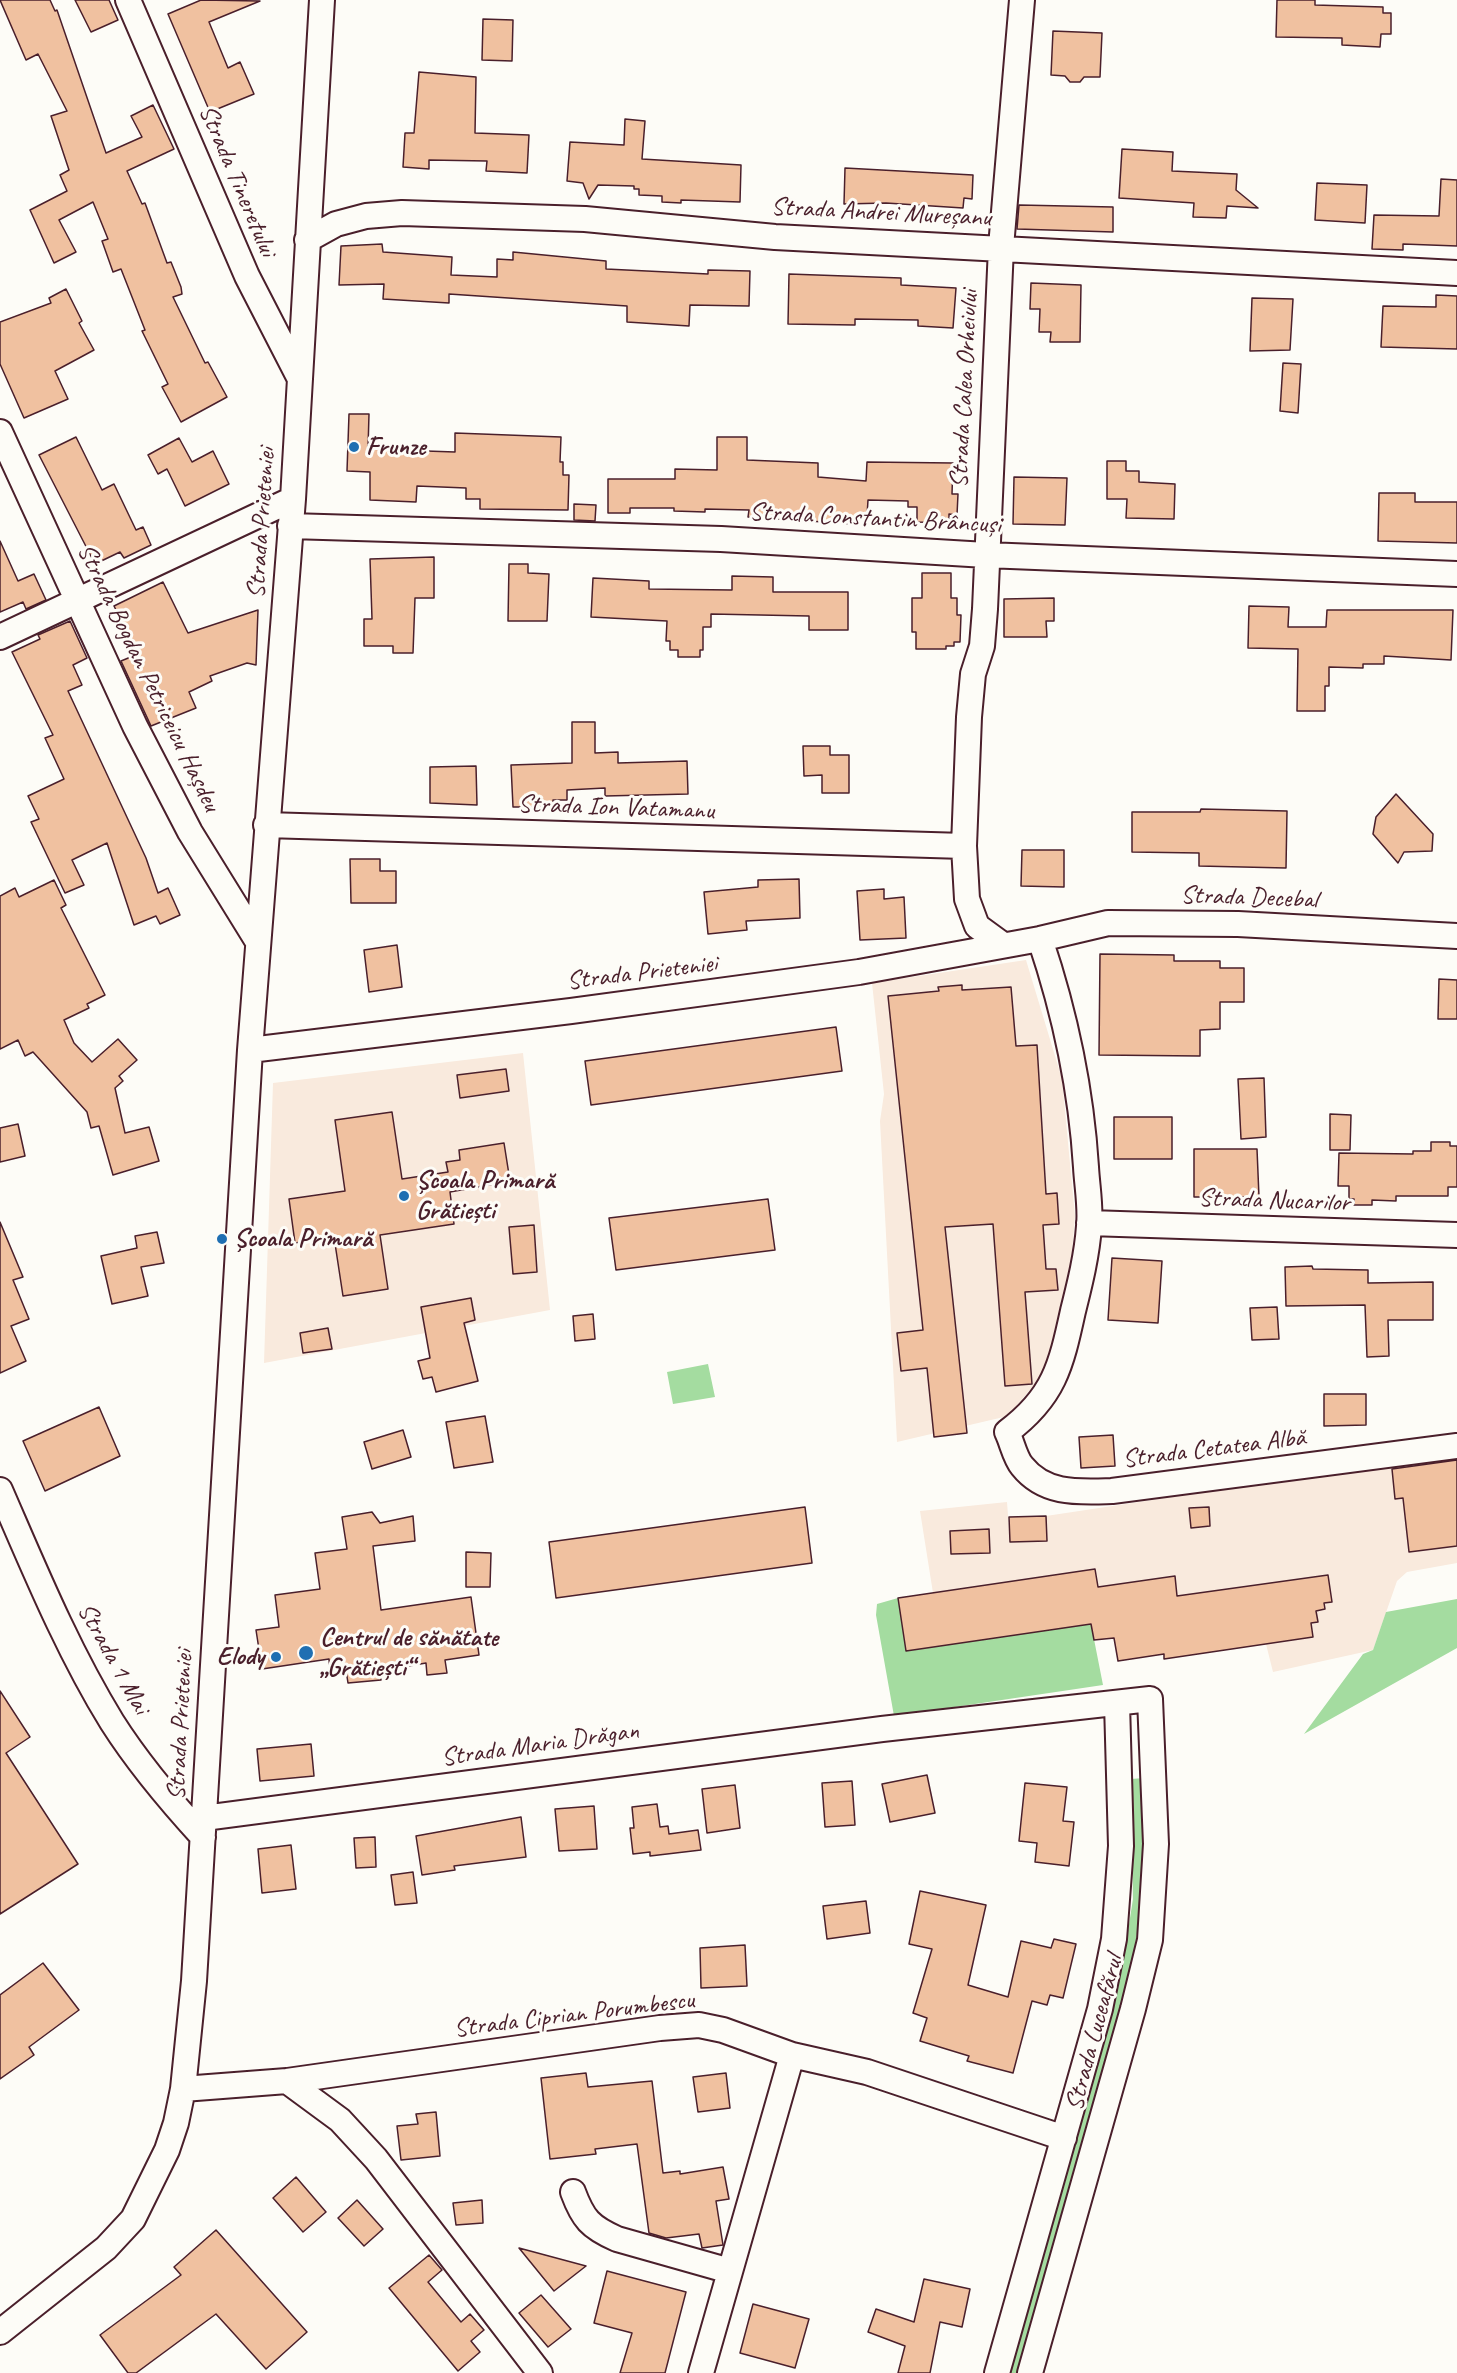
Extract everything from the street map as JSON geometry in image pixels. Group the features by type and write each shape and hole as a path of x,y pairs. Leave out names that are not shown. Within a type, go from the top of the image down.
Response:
{"street":[{"name":"Strada Tineretului","path":"128,0 247,276 301,381"},
{"name":"Strada Prieteniei","path":"0,2332 106,2248 133,2219 167,2150 183,2089 194,1981 204,1827 250,1050 301,381 322,0"},
{"name":"Strada Calea Orheiului","path":"1003,945 977,926 967,899 964,846 969,717 973,674 982,646 1001,247 1022,0"},
{"name":"Strada Andrei Mureșanu","path":"307,240 336,224 366,216 402,213 585,219 775,237 1001,247 1457,273"},
{"name":"Strada Bogdan Petriceicu Hașdeu","path":"0,432 135,726 185,822 258,942"},
{"path":"0,637 293,499"},
{"name":"Strada Constantin Brâncuși","path":"290,526 721,539 986,555 1457,574"},
{"name":"Strada Ion Vatamanu","path":"266,825 964,846"},
{"name":"Strada Decebal","path":"1040,939 1108,923 1238,924 1457,936"},
{"name":"Strada Prieteniei","path":"250,1050 733,990 859,972 1040,939"},
{"path":"1040,939 1061,1005 1074,1066 1083,1121 1089,1223"},
{"name":"Strada Nucarilor","path":"1089,1223 1457,1235"},
{"name":"Strada Cetatea Albă","path":"1089,1223 1086,1255 1065,1348 1056,1376 1040,1403 1028,1416 1007,1432 1021,1466 1045,1485 1068,1492 1112,1491 1457,1446"},
{"name":"Strada 1 Mai","path":"0,1490 54,1611 113,1723 168,1798 204,1827"},
{"name":"Strada Maria Drăgan","path":"204,1827 882,1729 1150,1699"},
{"name":"Strada Luceafărul","path":"1030,2373 1133,2009 1150,1940 1156,1844 1150,1699"},
{"name":"Strada Luceafărul","path":"997,2373 1100,2009 1114,1939 1121,1846 1117,1703"},
{"name":"Strada Ciprian Porumbescu","path":"183,2089 288,2081 686,2025 723,2030 792,2055 867,2072 1064,2138"},
{"path":"701,2373 792,2055"},
{"path":"288,2081 340,2120 376,2159 540,2373"},
{"path":"573,2192 588,2222 602,2232 617,2239 730,2271"}],"shaded area":[{"path":"1026,960 1062,1079 1075,1216 1070,1277 1050,1366 1008,1416 897,1442 880,1121 884,1094 872,983"},
{"name":"Școala Primară Grătiești","path":"523,1053 550,1310 264,1363 273,1083"},
{"path":"1457,1456 1457,1563 1407,1572 1397,1581 1373,1650 1273,1672 1266,1644 1164,1659 1160,1632 1140,1634 1143,1657 1118,1661 1114,1638 1094,1640 1091,1624 906,1651 898,1598 933,1593 920,1511 1007,1502 1010,1542 1046,1541 1046,1516"}],"green space":[{"path":"708,1364 715,1397 673,1404 667,1372"},
{"path":"898,1598 907,1651 1091,1624 1103,1685 894,1716 876,1615 877,1604"},
{"path":"1457,1599 1457,1648 1304,1734 1363,1654 1373,1650 1386,1612"},
{"path":"1144,1778 1142,1901 1127,1997 1019,2373 1007,2373 1124,1956 1133,1899 1131,1779"}],"building":[{"path":"0,0 50,0 55,11 57,10 106,153 142,137 131,116 153,105 174,149 127,171 142,204 145,203 167,263 171,262 181,287 182,294 173,297 205,363 208,362 227,397 181,422 162,387 168,384 142,331 145,330 121,269 113,272 102,241 108,239 93,202 59,220 76,252 54,263 30,210 67,191 60,175 69,170 51,116 67,111 38,54 26,60"},
{"path":"75,0 109,0 118,20 91,32"},
{"path":"201,0 260,1 209,22 228,68 240,62 254,94 210,112 168,14"},
{"path":"1277,0 1315,0 1315,5 1383,7 1383,13 1391,13 1391,34 1381,34 1380,47 1342,45 1342,38 1276,37"},
{"path":"483,19 513,20 512,61 482,60"},
{"path":"1053,31 1102,33 1100,77 1084,77 1080,82 1070,82 1065,76 1051,75"},
{"path":"419,72 476,77 475,133 529,135 527,173 486,171 487,161 429,160 429,169 403,167 405,133 414,133"},
{"path":"625,119 645,121 642,159 741,165 740,202 681,200 681,203 662,202 662,196 639,195 639,189 634,189 634,186 598,185 589,199 583,183 567,181 570,142 624,145"},
{"path":"1122,149 1173,152 1172,171 1237,174 1236,190 1258,208 1227,206 1226,218 1193,217 1194,203 1119,198"},
{"path":"845,168 973,175 972,199 964,198 963,208 886,203 844,204"},
{"path":"1441,179 1457,180 1457,246 1403,244 1403,250 1372,249 1374,215 1439,216"},
{"path":"1317,183 1367,185 1365,223 1315,220"},
{"path":"1019,205 1113,207 1113,232 1017,229"},
{"path":"382,244 383,252 452,257 451,275 497,277 497,259 513,260 513,252 606,261 606,269 708,274 708,270 750,271 749,306 690,305 689,326 627,322 627,306 449,294 449,303 383,299 384,284 339,285 341,246"},
{"path":"789,274 901,278 901,285 956,288 953,328 918,326 918,320 855,319 855,325 788,324"},
{"path":"1031,283 1081,285 1080,342 1050,342 1051,332 1039,332 1040,309 1030,309"},
{"path":"66,289 82,321 79,323 94,350 55,371 68,399 24,418 0,364 0,322 51,303 49,298"},
{"path":"1436,295 1457,296 1457,349 1381,347 1383,306 1436,307"},
{"path":"1252,298 1293,299 1290,350 1250,351"},
{"path":"1283,363 1301,364 1298,413 1280,411"},
{"path":"349,414 369,414 368,449 455,452 455,433 561,437 560,462 563,462 563,475 569,475 568,510 480,509 480,499 466,499 466,488 417,486 416,502 370,500 370,472 347,471"},
{"path":"76,437 102,490 114,484 136,530 143,527 151,545 124,558 120,552 95,564 39,455"},
{"path":"717,437 747,437 747,460 818,463 818,477 866,481 867,462 953,463 952,494 958,494 957,515 949,514 949,523 917,522 917,507 908,507 908,501 868,500 867,516 855,516 854,524 748,517 749,510 705,509 705,512 674,511 674,508 630,508 630,513 608,513 608,479 675,479 675,469 717,470"},
{"path":"179,438 192,462 213,451 229,484 185,506 167,469 158,474 148,455"},
{"path":"1107,461 1126,461 1126,471 1139,471 1139,482 1175,484 1174,519 1126,518 1127,499 1107,499"},
{"path":"1014,477 1067,478 1065,525 1013,524"},
{"path":"1379,493 1415,493 1415,502 1457,502 1457,543 1378,541"},
{"path":"574,504 596,505 595,521 574,520"},
{"path":"0,541 18,581 34,574 46,600 26,609 23,602 0,612"},
{"path":"434,557 434,598 415,598 413,653 393,653 393,646 364,646 364,619 372,619 370,559"},
{"path":"509,564 528,564 528,573 549,574 547,621 508,621"},
{"path":"922,573 951,573 951,598 957,598 957,615 961,615 960,642 954,642 954,646 946,646 946,649 916,649 916,632 912,632 912,598 922,598"},
{"path":"732,576 773,577 773,592 848,592 848,630 809,630 809,616 711,614 711,627 703,627 703,650 700,650 700,657 678,657 678,650 670,650 670,641 666,641 667,621 591,617 593,578 649,581 649,589 732,590"},
{"path":"163,582 188,633 258,610 256,665 247,663 210,676 212,681 189,692 196,708 151,726 121,661 138,654 114,606"},
{"path":"1054,598 1054,621 1046,621 1047,637 1004,637 1004,599"},
{"path":"1249,606 1289,607 1288,627 1326,627 1327,610 1453,610 1451,660 1384,656 1384,664 1363,664 1363,668 1329,667 1329,686 1325,686 1325,711 1297,711 1298,649 1248,648"},
{"path":"70,621 87,658 73,665 82,685 68,691 146,858 158,893 168,888 180,915 160,924 156,916 134,925 107,843 72,860 84,885 65,893 31,822 39,819 28,796 64,779 45,738 53,735 12,652 40,639 38,635"},
{"path":"572,722 595,722 595,753 618,752 618,763 687,761 688,794 605,796 605,788 567,790 567,800 553,800 553,807 513,807 511,765 572,763"},
{"path":"803,746 830,746 830,755 849,755 849,793 822,793 822,775 804,776"},
{"path":"476,766 477,805 430,803 430,767"},
{"path":"1396,794 1433,834 1432,851 1404,852 1398,863 1373,834 1376,817"},
{"path":"1201,809 1287,811 1286,868 1199,866 1199,853 1132,852 1132,812 1200,812"},
{"path":"1022,850 1064,850 1064,887 1021,886"},
{"path":"350,859 380,859 380,871 396,871 396,903 351,903"},
{"path":"799,879 800,918 746,921 747,930 708,934 704,892 758,887 758,880"},
{"path":"54,880 66,905 61,908 105,995 87,1004 89,1008 64,1020 74,1043 92,1062 118,1039 137,1060 119,1076 123,1081 115,1088 125,1133 149,1127 159,1161 113,1175 99,1126 91,1128 87,1112 33,1052 25,1056 18,1040 0,1049 0,896 15,888 19,897"},
{"path":"884,889 884,899 904,897 906,938 860,940 857,891"},
{"path":"397,945 402,987 369,992 364,950"},
{"path":"1100,954 1174,955 1174,961 1220,961 1220,968 1244,968 1244,1002 1220,1002 1220,1029 1200,1030 1200,1056 1099,1055"},
{"path":"1439,979 1457,980 1457,1019 1438,1019"},
{"path":"962,985 962,990 1011,987 1016,1046 1037,1045 1046,1194 1057,1193 1059,1224 1043,1225 1046,1269 1056,1269 1058,1290 1025,1292 1032,1384 1005,1386 993,1224 945,1227 967,1433 934,1437 927,1368 901,1371 897,1333 923,1330 888,996 939,991 938,987"},
{"path":"836,1027 842,1071 591,1105 585,1061"},
{"path":"506,1069 509,1091 460,1098 457,1075"},
{"path":"1264,1078 1266,1137 1241,1139 1238,1079"},
{"path":"392,1112 402,1179 448,1172 446,1162 460,1160 459,1150 504,1143 510,1181 450,1192 454,1224 380,1235 388,1289 343,1296 334,1237 295,1243 289,1199 345,1191 335,1120"},
{"path":"1330,1114 1351,1115 1350,1150 1330,1150"},
{"path":"1114,1117 1172,1117 1172,1159 1114,1159"},
{"path":"18,1124 25,1156 0,1162 0,1128"},
{"path":"1431,1142 1450,1142 1450,1146 1457,1146 1457,1187 1448,1187 1448,1196 1396,1196 1396,1201 1372,1200 1372,1205 1354,1205 1354,1199 1349,1199 1349,1186 1338,1186 1339,1153 1413,1154 1413,1151 1431,1151"},
{"path":"1194,1149 1257,1149 1259,1197 1194,1197"},
{"path":"768,1199 775,1250 616,1270 609,1218"},
{"path":"0,1222 23,1277 13,1280 29,1319 11,1326 26,1361 0,1373"},
{"path":"534,1225 537,1272 513,1274 509,1227"},
{"path":"157,1232 164,1263 141,1267 148,1296 112,1304 101,1256 137,1248 135,1236"},
{"path":"1112,1258 1162,1261 1158,1323 1108,1320"},
{"path":"1312,1266 1313,1269 1368,1270 1368,1283 1433,1282 1433,1320 1388,1320 1389,1356 1367,1357 1365,1305 1286,1306 1285,1267"},
{"path":"471,1298 475,1320 464,1323 478,1381 436,1392 432,1377 423,1379 418,1361 430,1358 421,1307"},
{"path":"1277,1307 1279,1339 1252,1340 1250,1308"},
{"path":"593,1314 595,1339 575,1341 573,1316"},
{"path":"328,1328 332,1349 303,1353 300,1333"},
{"path":"1324,1394 1366,1394 1366,1425 1324,1426"},
{"path":"99,1407 120,1456 45,1491 23,1441"},
{"path":"485,1416 493,1462 454,1468 446,1422"},
{"path":"403,1430 411,1457 372,1469 364,1442"},
{"path":"1113,1435 1115,1466 1081,1468 1079,1437"},
{"path":"1457,1460 1457,1546 1409,1552 1403,1498 1395,1499 1392,1469"},
{"path":"805,1507 812,1563 556,1598 549,1542"},
{"path":"1209,1507 1210,1526 1191,1528 1189,1508"},
{"path":"372,1512 380,1523 413,1516 415,1541 373,1546 381,1610 471,1597 479,1655 445,1660 447,1673 427,1675 426,1663 380,1671 381,1680 348,1683 346,1670 330,1672 329,1659 262,1669 256,1630 279,1627 275,1595 320,1589 315,1553 347,1549 342,1517"},
{"path":"1046,1516 1047,1541 1010,1542 1009,1517"},
{"path":"989,1529 990,1553 951,1554 950,1531"},
{"path":"466,1552 491,1553 490,1587 466,1587"},
{"path":"1095,1569 1098,1587 1175,1576 1177,1596 1328,1575 1332,1602 1324,1603 1325,1609 1316,1611 1318,1622 1311,1623 1313,1637 1164,1659 1164,1654 1118,1661 1114,1638 1094,1640 1091,1624 906,1651 898,1598"},
{"path":"0,1691 30,1737 6,1753 78,1864 0,1914"},
{"path":"311,1744 314,1776 260,1781 257,1749"},
{"path":"927,1775 935,1813 890,1822 882,1784"},
{"path":"852,1781 855,1825 825,1827 822,1783"},
{"path":"1025,1783 1067,1787 1063,1821 1074,1822 1069,1866 1035,1862 1037,1843 1019,1841"},
{"path":"735,1785 740,1828 707,1833 702,1789"},
{"path":"657,1804 660,1827 668,1826 669,1834 698,1830 701,1850 650,1856 650,1852 633,1854 630,1828 634,1828 632,1807"},
{"path":"594,1806 597,1849 559,1851 555,1809"},
{"path":"521,1817 526,1857 454,1866 455,1870 422,1875 416,1836"},
{"path":"375,1837 376,1867 356,1868 354,1838"},
{"path":"291,1845 296,1889 262,1893 258,1849"},
{"path":"413,1872 417,1903 395,1905 391,1875"},
{"path":"920,1891 986,1905 968,1985 1008,1997 1021,1941 1051,1948 1054,1939 1076,1944 1063,1998 1050,1995 1047,2005 1032,2001 1013,2073 967,2061 969,2056 920,2041 927,2018 913,2013 932,1949 909,1944"},
{"path":"866,1901 870,1933 827,1939 823,1906"},
{"path":"745,1945 747,1986 701,1988 700,1948"},
{"path":"43,1963 79,2010 29,2047 34,2055 0,2079 0,1995"},
{"path":"586,2073 588,2087 652,2081 663,2173 680,2171 680,2174 723,2167 729,2199 716,2201 723,2245 702,2248 699,2234 666,2238 649,2233 637,2144 595,2149 596,2154 550,2159 541,2078"},
{"path":"726,2073 730,2108 698,2112 693,2077"},
{"path":"436,2112 440,2156 401,2160 397,2126 418,2124 416,2114"},
{"path":"296,2177 326,2212 303,2232 273,2198"},
{"path":"357,2200 383,2229 364,2246 338,2218"},
{"path":"482,2200 483,2223 456,2225 453,2203"},
{"path":"216,2230 307,2332 266,2369 216,2314 136,2373 128,2373 100,2335 181,2275 174,2267"},
{"path":"519,2248 586,2266 554,2291"},
{"path":"429,2255 442,2270 428,2282 461,2322 470,2314 484,2330 471,2341 480,2352 458,2371 389,2288"},
{"path":"607,2271 686,2292 665,2373 620,2373 632,2333 594,2323"},
{"path":"924,2279 970,2289 962,2327 940,2322 930,2373 898,2373 905,2346 868,2332 876,2309 914,2322"},
{"path":"541,2295 571,2329 548,2347 519,2313"},
{"path":"753,2304 809,2319 795,2368 740,2353"}],"place":[{"name":"Frunze","path":"354,447"},
{"name":"Școala Primară Grătiești","path":"404,1196"},
{"name":"Școala Primară","path":"222,1239"},
{"name":"Centrul de sănătate „Grătiești“","path":"306,1653"},
{"name":"Elody","path":"276,1657"}]}
